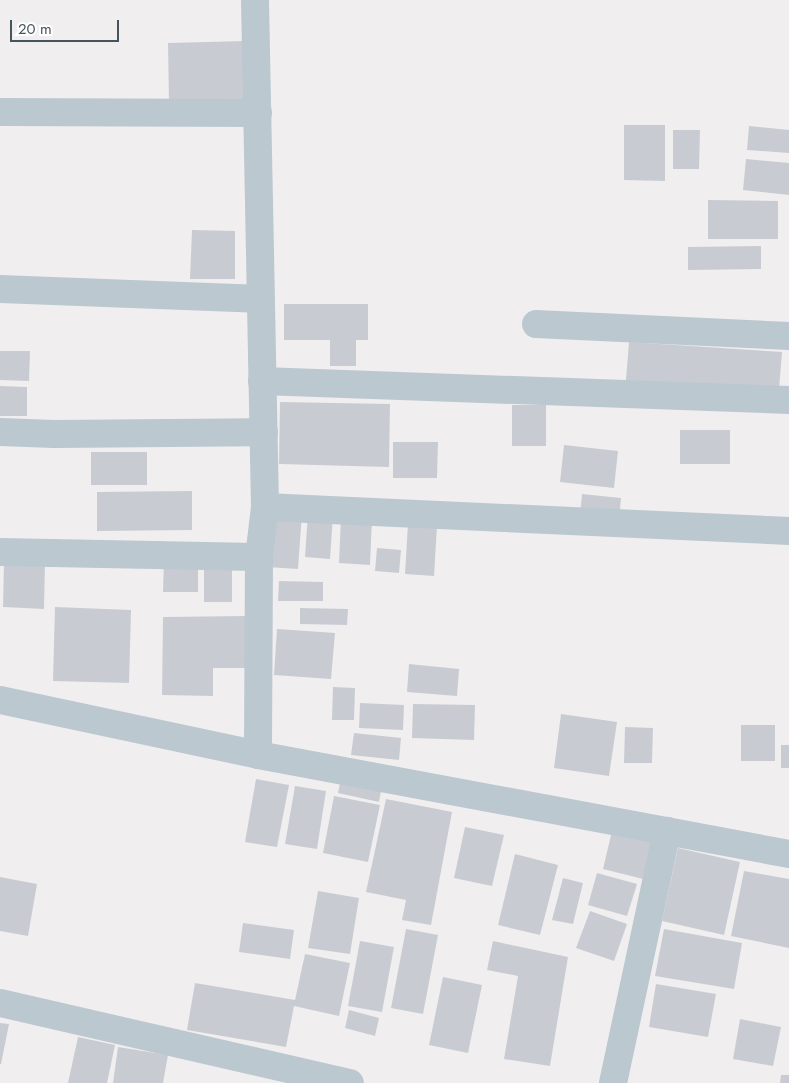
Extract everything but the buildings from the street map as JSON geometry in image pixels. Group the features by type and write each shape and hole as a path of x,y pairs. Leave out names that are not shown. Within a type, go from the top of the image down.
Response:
{"street":[{"path":"255,0 265,508 259,557 258,755"},
{"path":"0,112 258,113"},
{"path":"0,289 260,299"},
{"path":"536,324 789,336"},
{"path":"262,380 789,400"},
{"path":"0,432 54,434 264,432"},
{"path":"265,508 789,531"},
{"path":"0,552 259,557"},
{"path":"0,700 258,755 789,854"},
{"path":"613,1083 666,831"},
{"path":"0,1003 350,1083"}]}
